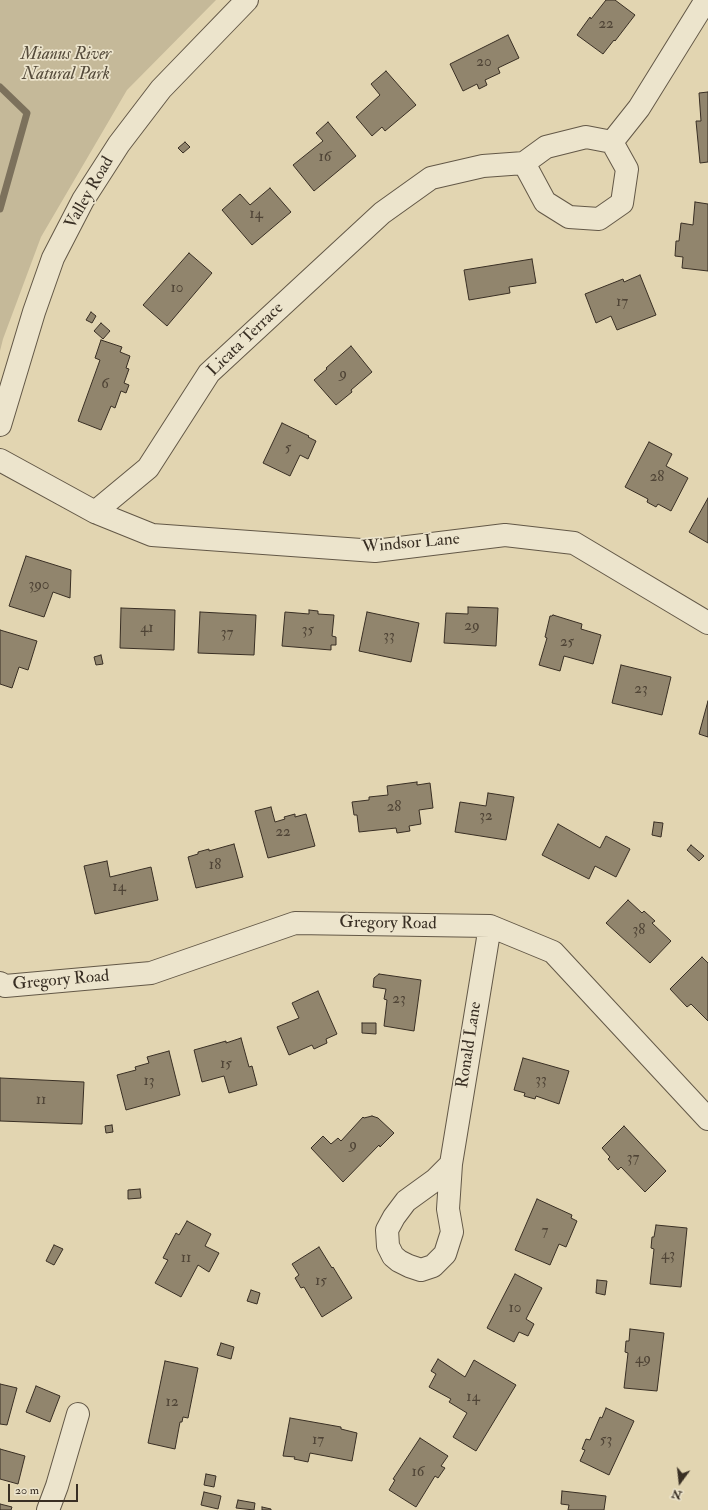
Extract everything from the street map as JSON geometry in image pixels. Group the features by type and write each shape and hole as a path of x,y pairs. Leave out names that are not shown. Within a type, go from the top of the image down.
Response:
{"street":[{"name":"Valley Road","path":"0,425 34,312 53,258 83,200 119,144 161,90 247,0"},
{"path":"612,142 639,108 706,0"},
{"path":"586,137 612,142 627,169 622,203 599,219 569,217 545,202 524,163 546,147 586,137"},
{"name":"Licata Terrace","path":"95,512 148,468 209,373 382,213 431,178 483,166 524,163"},
{"path":"0,460 95,512"},
{"name":"Windsor Lane","path":"95,512 152,535 375,551 505,535 574,543 708,623"},
{"name":"Gregory Road","path":"0,983 5,986 151,973 295,923 490,926 553,952 708,1120"},
{"name":"Ronald Lane","path":"451,1164 490,926"},
{"path":"48,1510 57,1486 78,1414"}],"green space":[{"name":"Mianus River Natural Park","path":"0,0 216,0 127,90 41,237 3,339 0,351"}],"building":[{"path":"606,0 615,0 635,15 603,54 577,35 590,17 591,19"},
{"path":"508,35 519,58 498,68 500,73 485,80 487,85 479,89 477,84 463,91 450,64"},
{"path":"386,71 416,105 385,131 382,127 372,136 356,117 380,95 371,84"},
{"path":"708,92 708,162 700,163 696,121 701,121 699,93"},
{"path":"328,122 356,156 314,191 293,165 323,141 316,133"},
{"path":"185,142 190,147 183,153 178,148"},
{"path":"270,188 291,212 252,245 222,210 240,194 250,205"},
{"path":"695,202 708,204 708,271 682,268 683,257 675,256 676,241 679,241 681,223 693,225"},
{"path":"189,253 212,273 167,326 143,305"},
{"path":"532,259 536,283 509,287 510,293 469,300 464,270"},
{"path":"640,275 656,315 617,330 611,316 596,323 585,294 623,279 624,282"},
{"path":"91,312 96,316 92,323 86,320"},
{"path":"101,323 110,331 103,339 94,331"},
{"path":"101,340 122,347 120,352 130,356 126,368 129,369 124,383 129,385 126,393 121,391 115,408 111,406 101,430 78,421 100,360 95,358"},
{"path":"351,346 372,372 351,390 352,392 336,405 314,380"},
{"path":"282,423 316,441 308,459 300,455 290,476 263,463"},
{"path":"649,442 672,454 666,466 688,478 671,511 658,504 656,507 647,502 648,499 625,487"},
{"path":"708,498 708,543 689,532"},
{"path":"26,556 71,570 70,598 53,592 44,617 9,606"},
{"path":"468,607 498,608 496,646 444,643 446,613 468,614"},
{"path":"121,608 175,610 174,650 120,648"},
{"path":"309,610 318,611 318,614 334,615 332,636 336,637 336,645 331,645 331,650 282,646 285,612 309,614"},
{"path":"200,612 256,615 254,655 198,653"},
{"path":"367,612 419,623 411,662 359,651"},
{"path":"553,615 582,624 581,629 601,635 593,664 564,656 560,671 539,665 547,638 545,637 550,616"},
{"path":"0,630 37,641 28,670 19,667 12,688 0,684"},
{"path":"101,655 103,664 96,665 94,657"},
{"path":"621,665 671,677 662,715 612,703"},
{"path":"708,701 708,737 699,734"},
{"path":"417,782 417,785 430,783 433,808 419,810 421,824 409,826 410,831 397,833 396,828 359,832 357,815 354,815 352,802 369,800 369,797 388,795 387,786"},
{"path":"488,793 514,797 506,840 455,832 460,802 486,806"},
{"path":"271,807 275,822 285,819 284,817 295,814 295,817 306,814 315,846 268,858 255,811"},
{"path":"654,822 663,823 661,837 652,835"},
{"path":"558,824 600,848 606,836 630,849 616,877 595,866 589,879 542,855"},
{"path":"234,844 243,877 196,888 188,857 198,854 198,852 209,849 209,851"},
{"path":"691,845 704,856 699,861 687,850"},
{"path":"107,861 110,877 151,867 158,900 95,914 84,866"},
{"path":"628,900 642,913 644,911 655,921 652,923 671,941 650,963 606,923"},
{"path":"702,957 708,963 708,1021 691,1004 687,1007 670,989"},
{"path":"379,974 421,980 414,1031 384,1026 387,1000 384,999 386,989 373,987 374,978"},
{"path":"318,991 337,1034 326,1039 327,1043 314,1049 312,1045 289,1055 277,1027 299,1018 292,1003"},
{"path":"362,1023 376,1023 376,1034 362,1033"},
{"path":"241,1038 249,1067 252,1066 257,1085 229,1093 224,1076 202,1082 194,1050"},
{"path":"169,1051 180,1095 126,1110 117,1075 136,1070 135,1067 149,1063 147,1057"},
{"path":"523,1058 569,1071 559,1104 536,1096 535,1099 524,1096 525,1093 514,1090"},
{"path":"0,1078 84,1082 82,1124 0,1121"},
{"path":"372,1116 378,1118 394,1133 380,1147 379,1145 343,1182 311,1148 323,1136 331,1144 338,1138 341,1141 363,1117"},
{"path":"112,1125 113,1132 106,1133 105,1126"},
{"path":"624,1126 666,1171 645,1192 621,1167 618,1170 608,1159 610,1157 602,1148"},
{"path":"140,1189 141,1198 128,1199 128,1190"},
{"path":"537,1199 572,1215 571,1218 577,1221 566,1247 559,1244 550,1265 515,1250"},
{"path":"187,1221 211,1234 205,1246 219,1253 209,1272 198,1265 181,1297 155,1283 168,1260 163,1258 176,1233 179,1235"},
{"path":"656,1225 687,1228 681,1287 650,1284 654,1249 651,1248 652,1237 654,1237"},
{"path":"54,1245 63,1249 54,1265 46,1261"},
{"path":"319,1247 352,1298 322,1317 304,1287 301,1288 295,1278 299,1275 292,1264"},
{"path":"515,1274 542,1288 526,1319 534,1324 528,1336 519,1332 514,1342 487,1328"},
{"path":"597,1280 607,1281 605,1295 596,1293"},
{"path":"251,1290 260,1293 257,1304 247,1301"},
{"path":"630,1329 664,1333 657,1391 624,1388 628,1353 625,1352 626,1341 629,1341"},
{"path":"221,1343 234,1347 231,1359 217,1355"},
{"path":"438,1359 465,1377 474,1360 516,1385 476,1451 453,1437 467,1413 449,1402 451,1399 429,1387 436,1374 431,1371"},
{"path":"165,1361 198,1368 188,1418 183,1417 182,1422 180,1422 175,1449 148,1443"},
{"path":"0,1384 17,1388 7,1425 0,1424"},
{"path":"36,1386 60,1396 50,1422 26,1412"},
{"path":"606,1408 634,1421 609,1475 580,1461 585,1450 582,1449 586,1439 590,1440 600,1417 602,1418"},
{"path":"290,1418 341,1427 341,1429 357,1433 352,1461 310,1453 308,1462 294,1459 295,1457 283,1456"},
{"path":"420,1438 448,1456 441,1466 445,1468 438,1478 435,1476 416,1507 389,1490 395,1480 393,1479"},
{"path":"0,1449 25,1456 18,1484 0,1479"},
{"path":"206,1474 216,1476 214,1487 204,1485"},
{"path":"562,1491 606,1496 604,1510 568,1510 569,1505 561,1504"},
{"path":"204,1492 221,1496 218,1509 201,1505"},
{"path":"238,1500 255,1503 254,1510 236,1508"},
{"path":"0,1504 12,1507 11,1510 0,1510"},
{"path":"262,1507 271,1509 271,1510 262,1510"}],"waterway":[{"path":"0,87 27,113 0,209"}]}
